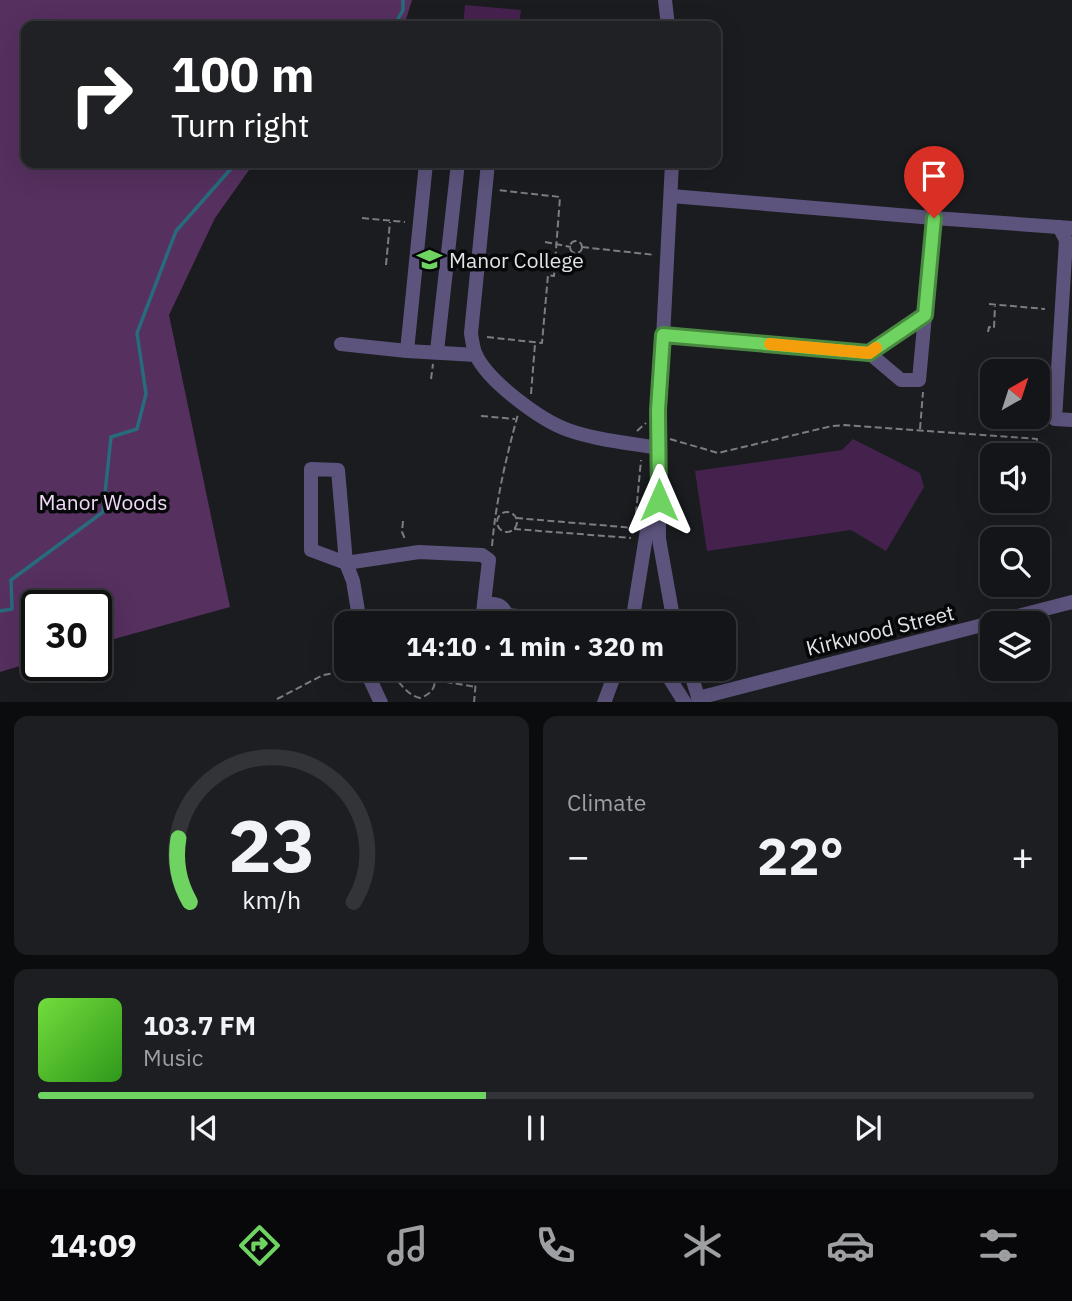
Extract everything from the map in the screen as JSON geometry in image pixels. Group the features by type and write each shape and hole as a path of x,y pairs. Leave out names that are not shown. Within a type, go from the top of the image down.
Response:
{"street":[{"path":"665,0 667,21"},
{"path":"407,351 426,168"},
{"path":"437,351 457,168"},
{"path":"488,168 471,333 476,355 495,378 525,406 567,430 611,441 662,443"},
{"path":"672,168 663,335 659,539 672,611"},
{"path":"670,197 1066,227 1055,419 1072,419"},
{"path":"663,335 869,353 901,380 919,380 934,218"},
{"path":"869,353 925,315"},
{"path":"341,344 476,355"},
{"path":"1050,411 1055,411"},
{"path":"358,611 353,581 346,563 338,470 311,469 311,550 346,563 434,551 482,555 489,560 483,611"},
{"path":"634,611 647,530 659,526"},
{"name":"Kirkwood Street","path":"694,701 1072,602"},
{"path":"484,604 496,603 504,608 503,611"},
{"path":"372,681 381,702"},
{"path":"604,702 612,681"},
{"path":"675,681 694,701"},
{"path":"690,681 694,701"}],"path":[{"path":"486,189 560,197 554,276 548,275 542,343 487,337"},
{"path":"362,218 420,224"},
{"path":"386,265 390,221"},
{"path":"545,242 571,247"},
{"path":"571,247 572,243 578,242 582,247 656,255"},
{"path":"571,247 582,263"},
{"path":"574,253 580,252 582,247"},
{"path":"989,304 1045,309"},
{"path":"988,332 989,327 994,328 995,304"},
{"path":"532,400 535,343"},
{"path":"919,380 923,388 920,430"},
{"path":"489,560 492,556 501,472 510,452 518,413"},
{"path":"481,416 516,419"},
{"path":"635,433 647,421"},
{"path":"662,443 718,453 832,426 1037,439 1037,443"},
{"path":"495,522 503,513 510,513 516,518 635,528 642,455"},
{"path":"514,529 516,518"},
{"path":"488,520 495,522 502,531 508,532 514,529 645,539"},
{"path":"403,522 402,532 410,553"},
{"path":"276,699 323,675 334,674"},
{"path":"398,681 406,691 420,698 432,692 435,681"},
{"path":"441,681 475,687"},
{"path":"474,702 476,681"}],"shaded area":[{"path":"465,5 521,10 520,21 463,21"},
{"path":"853,439 920,473 924,487 886,551 851,530 707,551 695,471 842,450"}],"green space":[{"name":"Manor Woods","path":"0,0 412,0 406,21 21,21 21,168 250,168 215,218 169,315 230,607 112,640 112,590 21,590 21,666 0,672"}],"waterway":[{"path":"397,21 403,10 403,0"},
{"path":"0,611 12,609 11,580 103,512 111,437 137,429 146,394 137,333 176,231 232,168"}],"slow traffic":[{"path":"770,344 869,353 876,348"}],"place":[{"name":"Manor College","path":"429,260"}],"route":[{"path":"659,500 658,410 663,335 869,353 925,315 934,218"}]}
